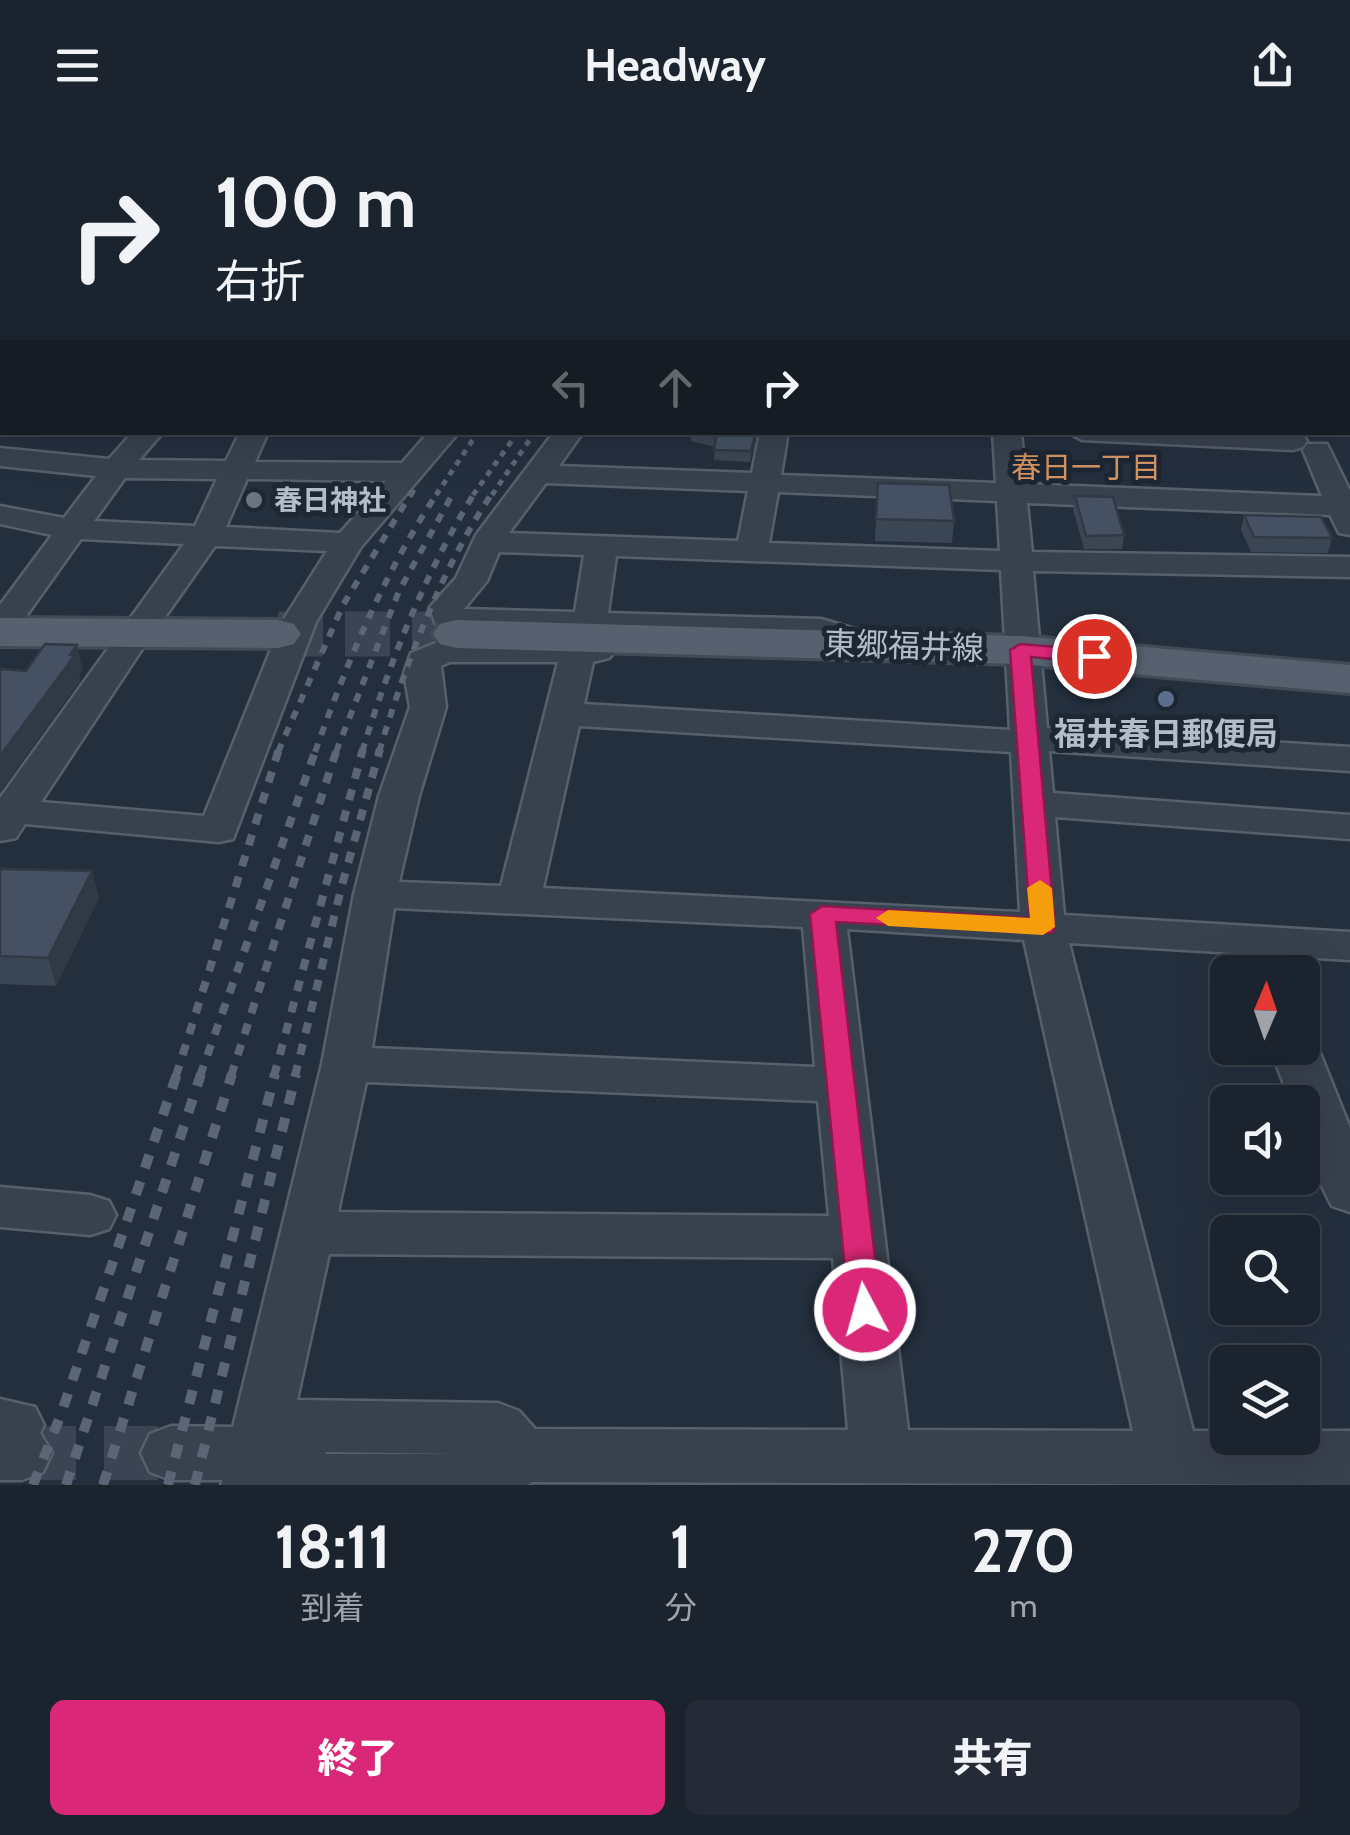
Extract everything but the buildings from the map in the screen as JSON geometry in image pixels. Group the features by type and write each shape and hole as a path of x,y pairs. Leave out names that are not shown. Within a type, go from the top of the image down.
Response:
{"main road":[{"path":"2,629 289,634"},
{"name":"東郷福井線","path":"456,634 1020,650 1350,679"}],"street":[{"path":"2,629 116,469 147,435"},
{"path":"4,818 206,536 253,435"},
{"path":"4,818 219,830 289,634 348,543 441,435"},
{"path":"567,435 487,542 470,581 447,608 447,616 584,637 824,654 870,644"},
{"path":"752,551 773,435"},
{"path":"1007,435 1043,927 1172,1472"},
{"path":"1153,435 1295,441 1350,463"},
{"path":"1295,441 1346,516"},
{"path":"0,457 116,469 406,472"},
{"path":"541,474 1011,492 1346,516"},
{"path":"0,514 72,529 348,543"},
{"path":"487,542 1350,567"},
{"path":"519,900 584,637 600,546"},
{"path":"2,629 289,634"},
{"path":"521,1455 498,1429 262,1425 346,1064 375,894 399,796 428,707 422,673 424,661 443,651 584,637"},
{"path":"563,714 1350,760"},
{"path":"1032,803 1350,827"},
{"path":"375,894 1043,927 1244,955"},
{"path":"822,914 882,1471"},
{"path":"1275,955 1350,946"},
{"path":"346,1064 841,1085"},
{"path":"1306,1065 1332,1101 1350,1192"},
{"path":"0,1208 90,1214"},
{"path":"309,1233 857,1237"},
{"path":"171,1454 521,1455 882,1471 1172,1472 1350,1458"},
{"path":"252,1485 253,1480 484,1483 521,1455"}],"tunnel":[{"path":"278,634 456,634"},
{"path":"22,1453 171,1453"}],"railway":[{"path":"438,492 476,435"},
{"path":"474,493 516,435"},
{"path":"492,495 533,435"},
{"path":"411,495 416,486"},
{"path":"278,752 343,605 412,492"},
{"path":"315,752 369,618 438,492"},
{"path":"379,752 441,585 493,492"},
{"path":"362,752 410,618 474,493"},
{"path":"336,752 399,591 451,497"},
{"path":"200,1076 316,749"},
{"path":"274,1076 363,749"},
{"path":"295,1076 380,749"},
{"path":"176,1076 278,752"},
{"path":"231,1076 336,752"},
{"path":"33,1485 177,1074"},
{"path":"66,1485 201,1074"},
{"path":"103,1485 232,1074"},
{"path":"168,1485 275,1074"},
{"path":"195,1485 296,1074"}],"slow traffic":[{"path":"888,918 1043,927 1040,888"}],"place":[{"name":"春日神社","path":"254,500"},
{"name":"福井春日郵便局","path":"1166,699"}],"district":[{"name":"春日一丁目","path":"1086,468"}],"route":[{"path":"865,1310 822,914 1043,927 1020,650 1094,656"}]}
